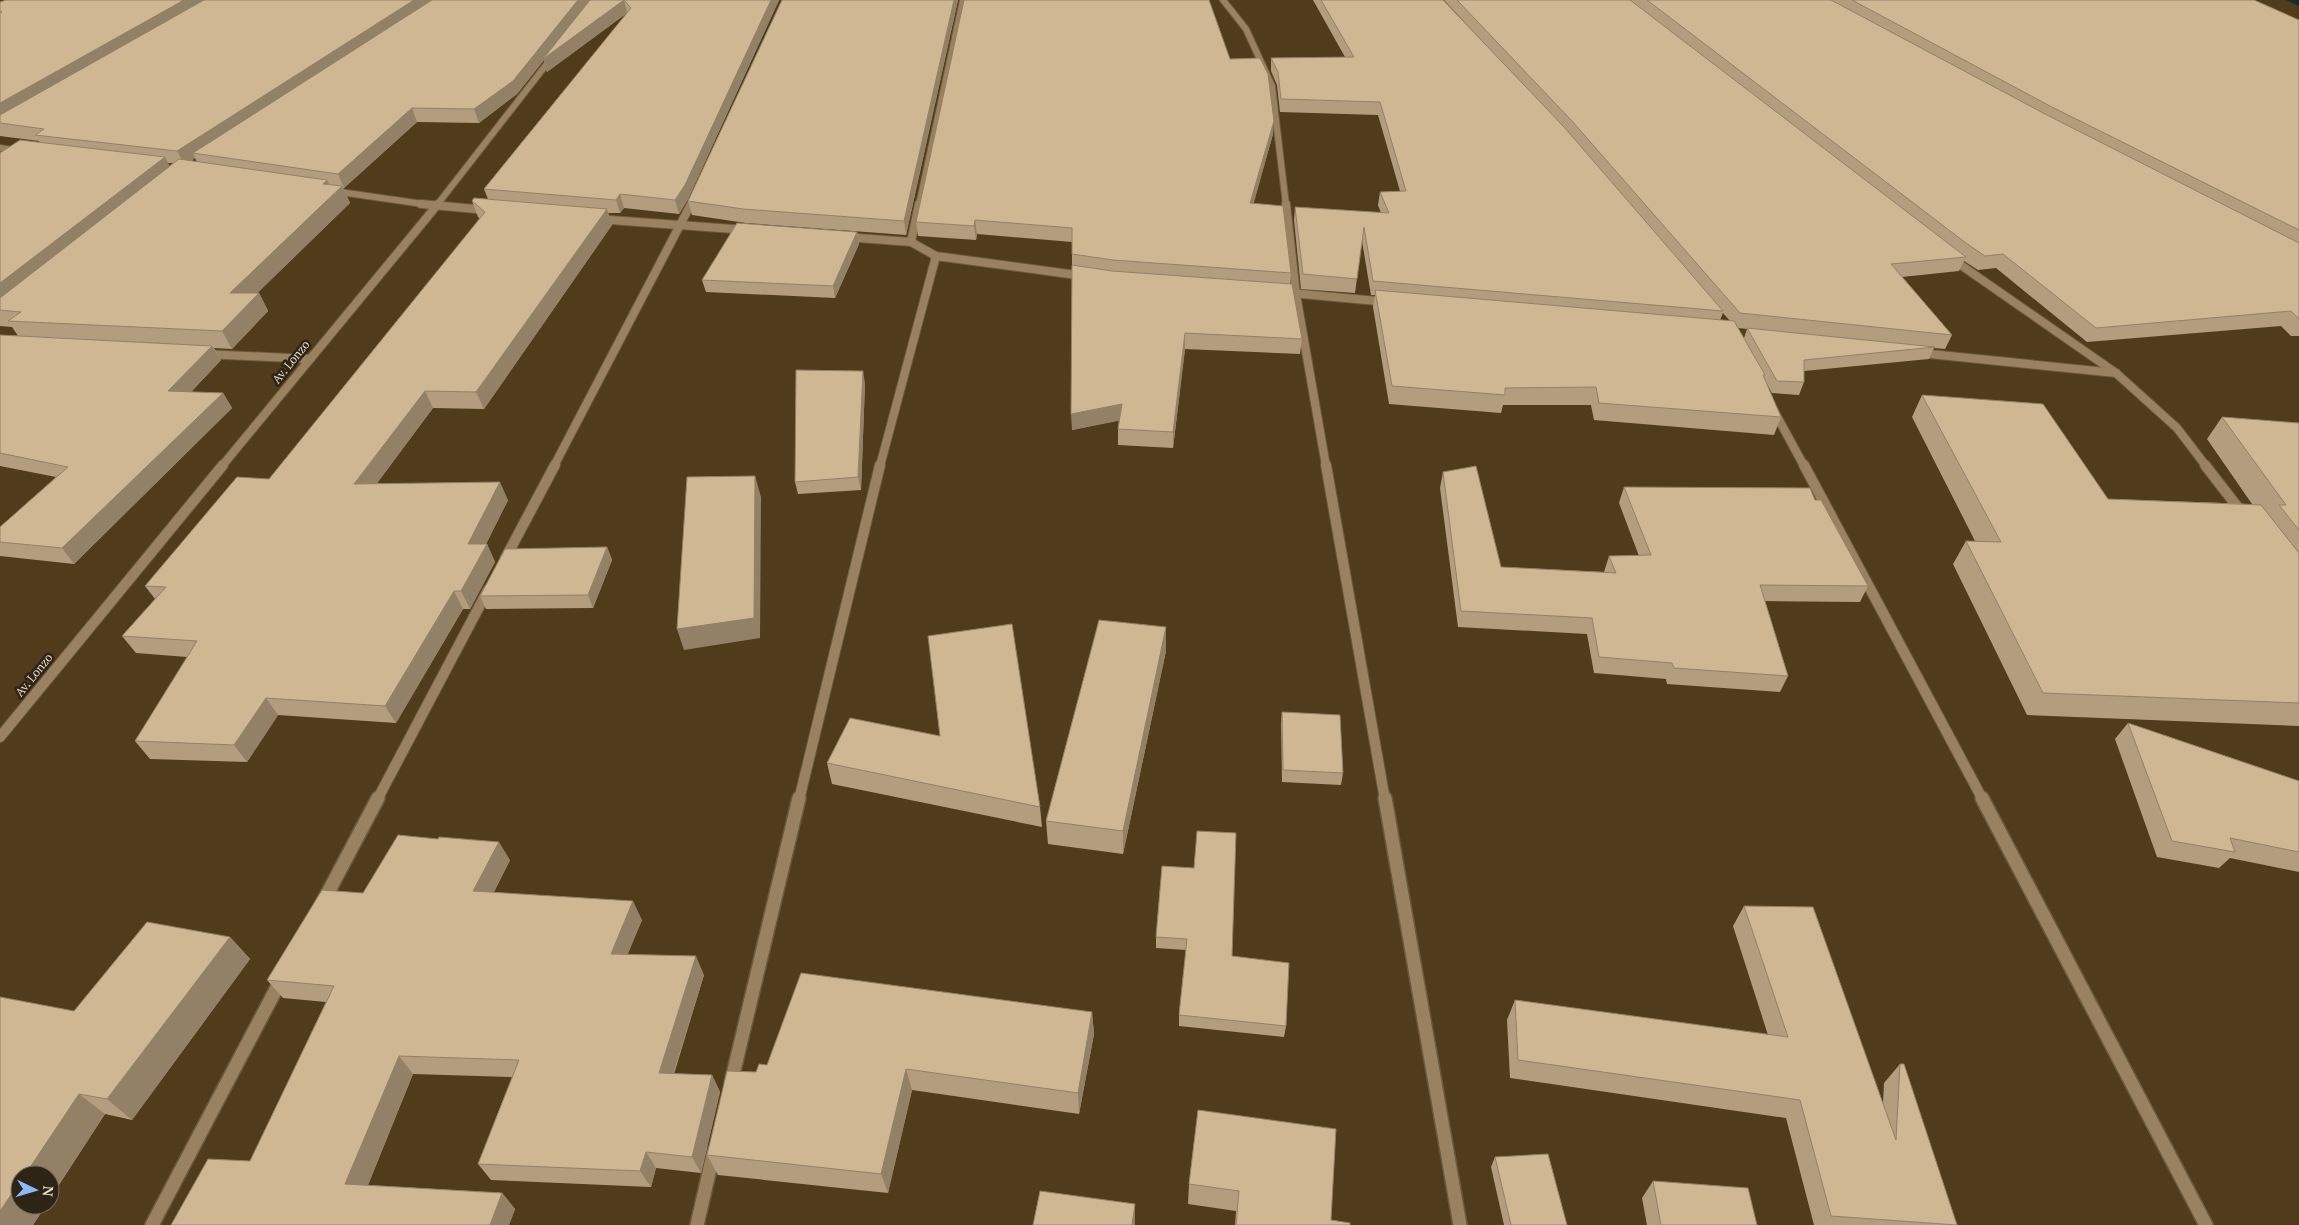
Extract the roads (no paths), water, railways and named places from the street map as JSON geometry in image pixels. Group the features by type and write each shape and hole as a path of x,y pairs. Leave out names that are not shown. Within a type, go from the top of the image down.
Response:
{"street":[{"path":"910,242 963,0"},
{"path":"1223,0 1246,29 1272,86 1296,294 1460,1225"},
{"name":"Av. Lonzo","path":"0,737 436,206 561,46"},
{"path":"0,148 29,152"},
{"path":"320,190 436,206 495,211"},
{"path":"319,909 681,226 698,190"},
{"path":"593,219 751,230"},
{"path":"841,237 910,242 936,256 1093,277"},
{"path":"729,1090 865,521 936,256"},
{"path":"1948,256 2116,373 2177,428 2246,519"},
{"path":"1267,291 1395,303"},
{"path":"1909,352 2116,373"},
{"path":"194,353 310,359"},
{"path":"1768,399 1885,614 2206,1225"},
{"path":"152,1225 286,971"},
{"path":"697,1225 717,1138"}],"waterway":[{"path":"2291,0 2299,3"}]}
